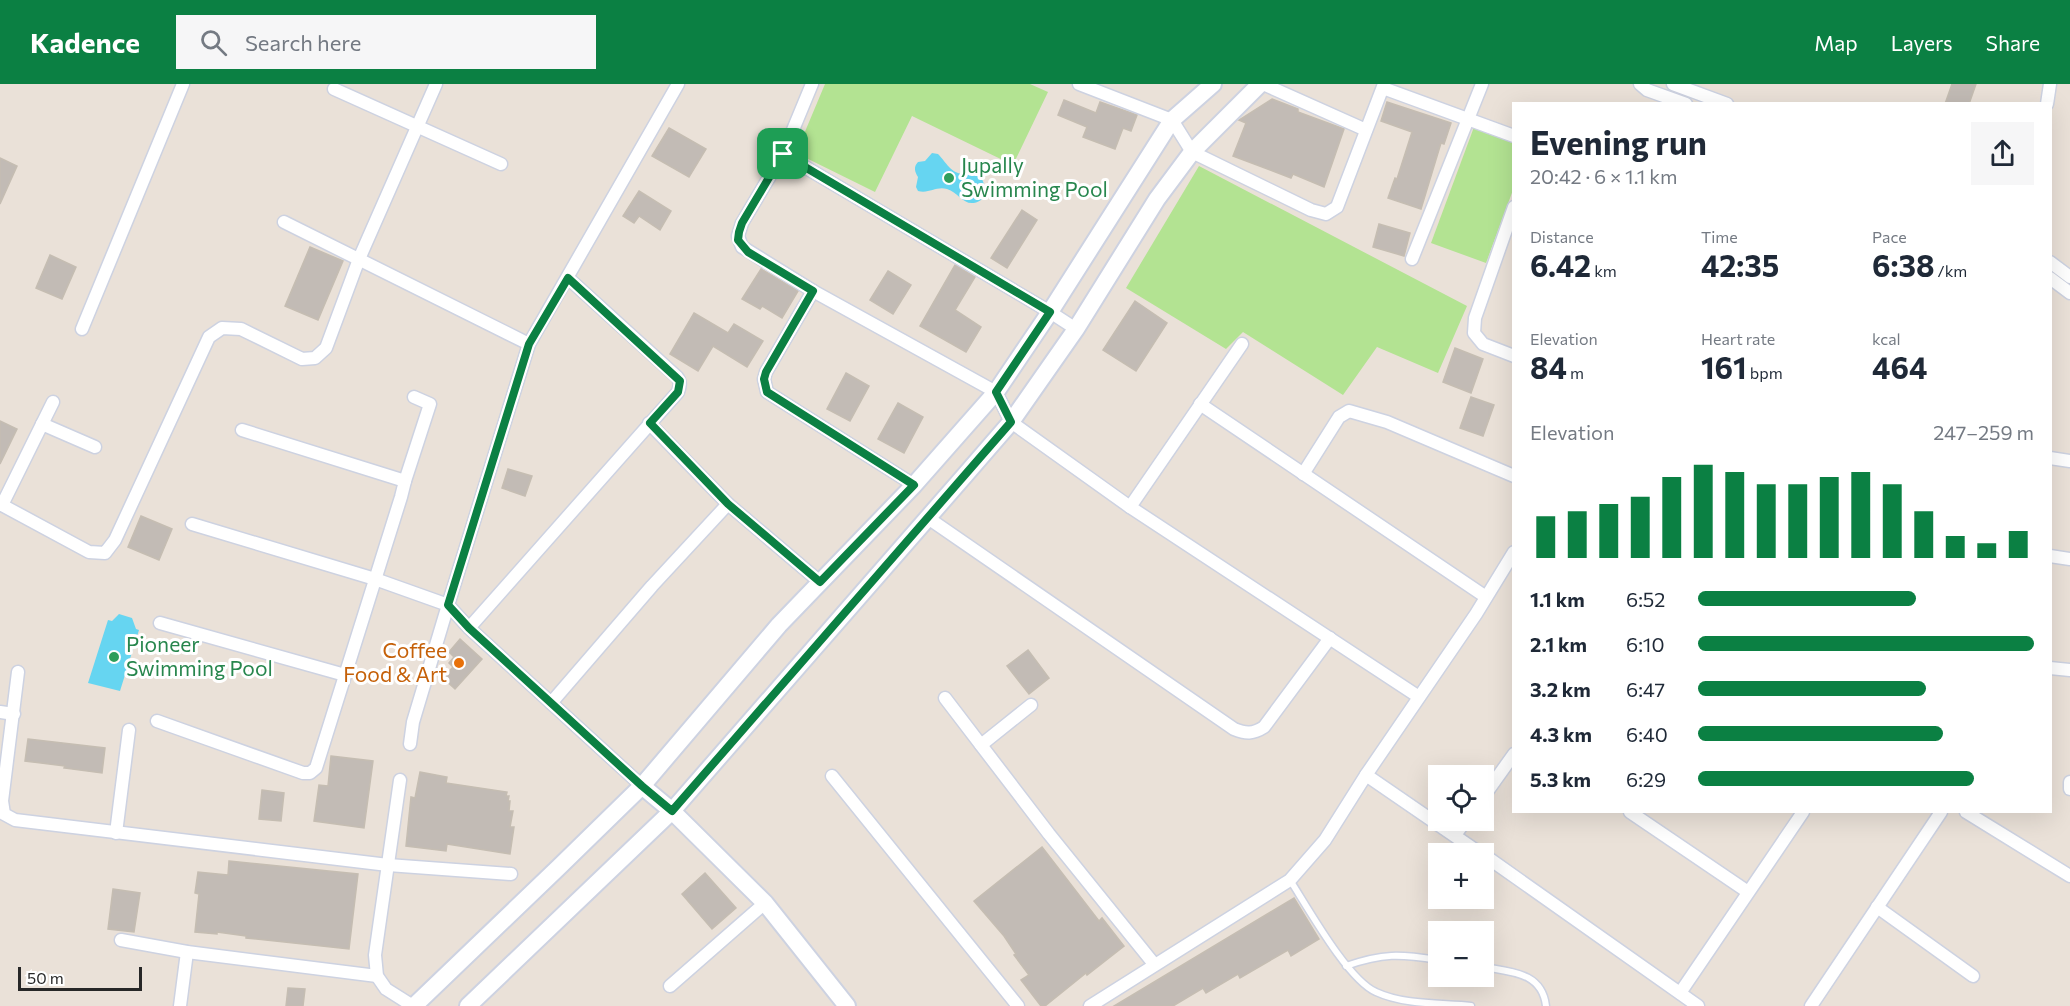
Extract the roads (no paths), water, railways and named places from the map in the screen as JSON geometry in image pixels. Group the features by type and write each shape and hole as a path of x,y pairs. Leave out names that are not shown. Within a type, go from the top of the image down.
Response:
{"street":[{"path":"82,328 183,84"},
{"path":"53,402 1,504 89,552 105,554 115,540 209,337 222,328 241,329 302,359 315,358 326,348 359,259 436,84"},
{"path":"410,744 413,722 529,344 678,84"},
{"path":"812,84 783,154 742,223 738,240 748,252 813,291 996,392 1011,422 1130,507 1419,697"},
{"path":"1079,84 1172,120 1192,152 1311,210 1326,214 1337,207 1384,86 1512,135"},
{"path":"400,780 375,955 377,976 386,989 414,1006 642,786 779,625 914,485 996,392 1050,312 1172,120 1213,84"},
{"path":"468,1006 672,811 1011,422 1076,329 1157,199 1192,152 1262,84 1366,130"},
{"path":"1412,260 1482,84"},
{"path":"1673,84 1722,102"},
{"path":"2047,102 2050,84"},
{"path":"1645,86 1682,102"},
{"path":"334,89 501,164"},
{"path":"1688,102 1692,91"},
{"path":"783,154 1076,329"},
{"path":"1512,213 1475,318 1474,333 1483,344 1512,355"},
{"path":"284,222 529,344"},
{"path":"2052,264 2070,277"},
{"path":"469,628 678,392 680,381 568,278"},
{"path":"2053,284 2070,293"},
{"path":"813,291 766,372 764,379 767,392 914,485"},
{"path":"1130,507 1242,344"},
{"path":"157,721 303,773 310,773 316,768 430,404 414,397"},
{"path":"1200,404 1486,597"},
{"path":"1304,474 1339,417 1349,411 1387,422 1512,475"},
{"path":"650,423 728,504 820,582"},
{"path":"42,424 95,447"},
{"path":"242,430 405,482"},
{"path":"2052,458 2070,461"},
{"path":"551,703 652,586 728,504"},
{"path":"928,518 1224,723 1245,734 1256,733 1264,727 1330,638"},
{"path":"192,524 375,579 448,605 469,628 672,811 765,903 841,1004"},
{"path":"1090,1006 1290,880 1325,840 1366,774 1512,555"},
{"path":"2052,556 2070,559"},
{"path":"160,623 345,675"},
{"path":"2052,668 2070,670"},
{"path":"18,672 2,801 4,814 15,820 388,865 511,874"},
{"path":"945,698 1049,834 1155,964"},
{"path":"981,745 1031,705"},
{"path":"0,712 14,714"},
{"path":"116,833 129,730"},
{"path":"1494,782 1512,757"},
{"path":"1366,774 1466,843"},
{"path":"832,776 1018,1006"},
{"path":"2070,783 2070,789"},
{"path":"1631,813 1748,892"},
{"path":"1680,993 1802,813"},
{"path":"1811,1006 1940,813"},
{"path":"1968,813 2070,876"},
{"path":"1455,835 1458,831"},
{"path":"1494,862 1698,1006"},
{"path":"670,986 765,903"},
{"path":"1877,908 1973,976"},
{"path":"121,940 188,952 377,976"},
{"path":"180,1006 188,952"}],"lane":[{"path":"1290,880 1346,966 1363,984 1375,992 1393,998 1471,1006"},
{"path":"1346,966 1370,957 1394,955 1428,959"},
{"path":"1494,969 1515,972 1533,979 1545,996 1546,1006"}],"water":[{"name":"Jupally Swimming Pool","path":"932,153 938,154 956,172 976,175 982,179 986,189 981,200 975,203 967,202 952,191 943,188 926,192 918,191 915,166 918,162 925,161"},
{"name":"Pioneer Swimming Pool","path":"119,614 132,618 136,629 139,630 120,691 88,683 108,620 112,621"}],"place":[{"name":"Jupally Swimming Pool","path":"949,178"},
{"name":"Pioneer Swimming Pool","path":"114,657"},
{"name":"Coffee Food & Art","path":"459,663"}]}
